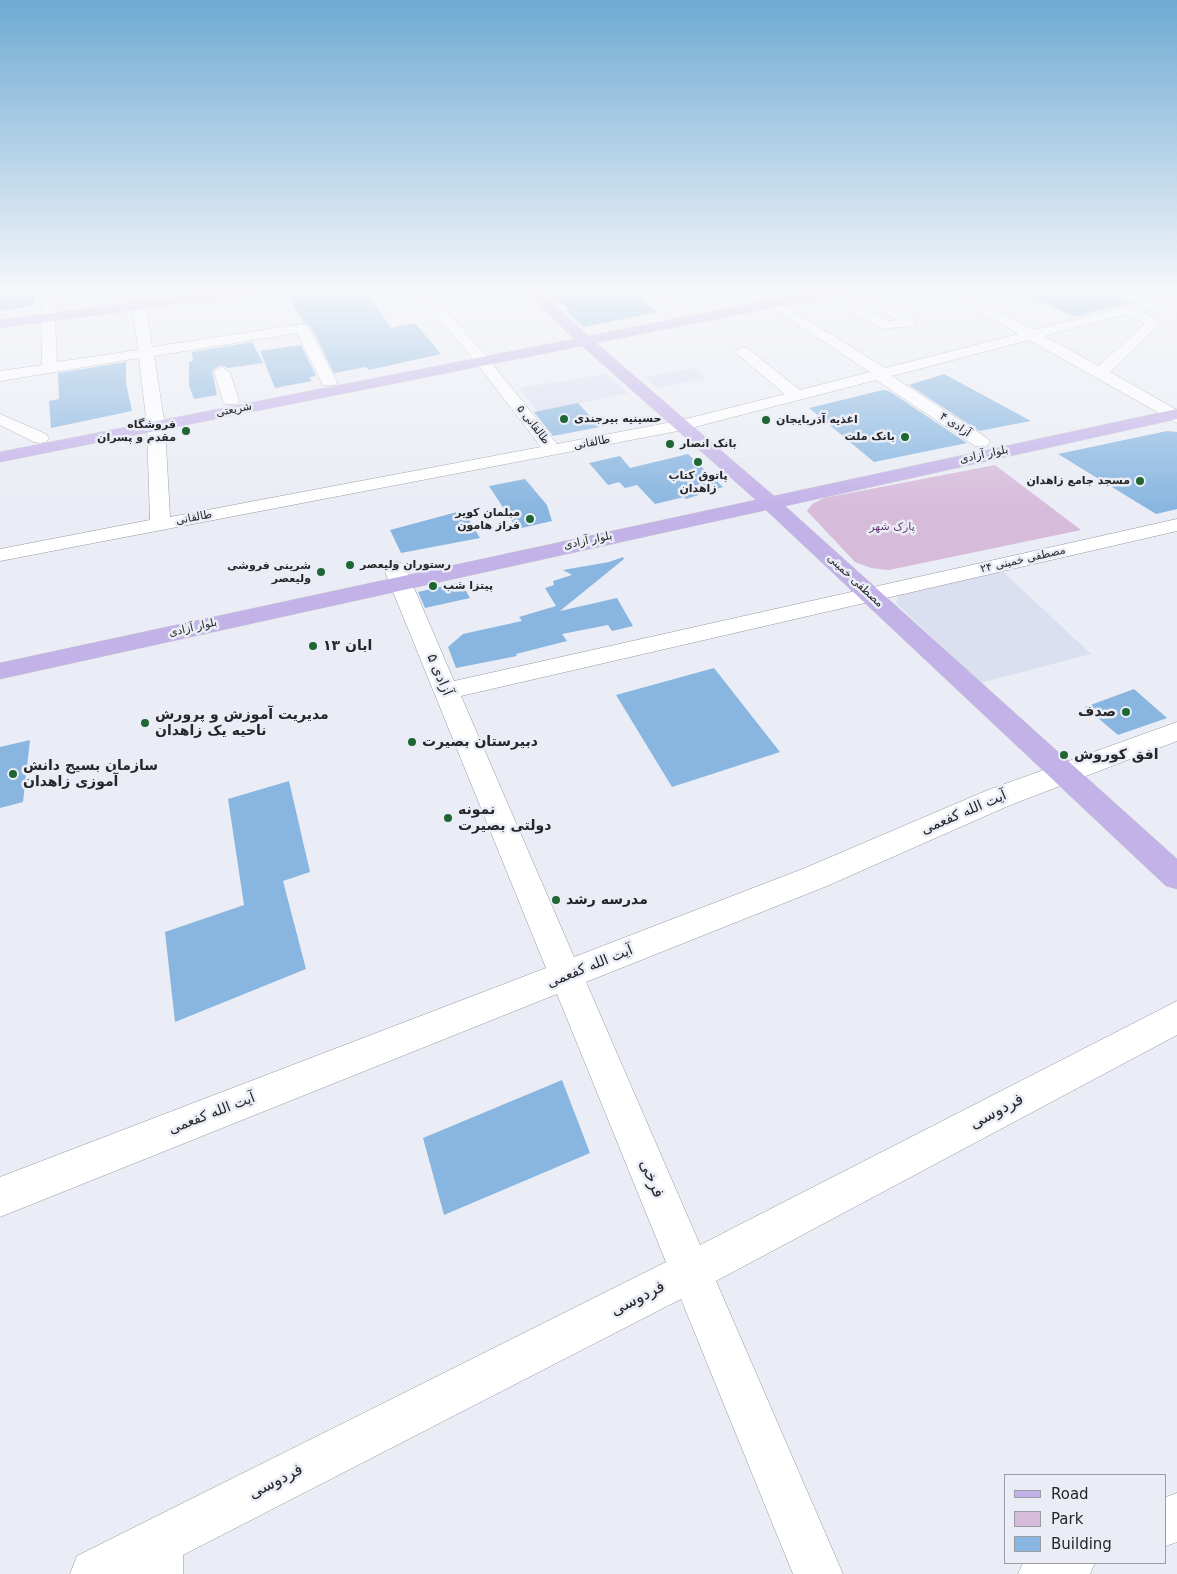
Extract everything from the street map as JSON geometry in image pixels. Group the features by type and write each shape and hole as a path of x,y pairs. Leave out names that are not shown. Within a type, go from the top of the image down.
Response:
{"main road":[{"name":"شریعتی","path":"0,457 155,421 230,401 452,361"},
{"name":"شریعتی","path":"0,447 40,438 155,421 456,361"},
{"name":"مصطفی خمینی","path":"608,361 762,495 1177,877"},
{"name":"بلوار آزادی","path":"762,495 981,442 1172,410"},
{"name":"بلوار آزادی","path":"0,652 397,574 762,495 1172,410"},
{"name":"بلوار آزادی","path":"0,671 397,574"}],"street":[{"path":"50,361 50,367"},
{"path":"0,376 85,361"},
{"path":"146,361 155,421 160,525"},
{"path":"319,361 329,382"},
{"name":"طالقانی ۵","path":"482,361 553,450"},
{"path":"755,361 798,396"},
{"name":"آزادی ۴","path":"863,361 981,442"},
{"name":"طالقانی","path":"0,555 683,426 934,361"},
{"path":"1079,361 1172,410"},
{"path":"1100,373 1112,361"},
{"path":"222,372 230,401"},
{"path":"0,419 40,438"},
{"name":"مصطفی خمینی ۲۴","path":"446,691 1177,525"},
{"name":"آزادی ۵","path":"397,574 484,783"},
{"name":"آیت الله کفعمی","path":"0,1197 816,877 998,798 1177,731"},
{"name":"فرخی","path":"484,783 818,1574"},
{"name":"فردوسی","path":"95,1574 159,1558 691,1272 1177,1017"},
{"path":"1043,1574 1068,1564"}],"shaded area":[{"path":"694,368 707,378 656,388 645,377"},
{"path":"606,374 629,393 538,412 519,388"},
{"path":"1001,570 1091,654 980,683 896,603 899,594"}],"green space":[{"name":"پارک شهر","path":"995,465 1081,530 889,570 871,568 855,562 807,511 812,504 824,498"}],"building":[{"path":"262,361 263,363 228,368 221,365 212,371 217,395 194,399 189,386 189,362"},
{"path":"264,361 309,361 316,376 309,377 312,381 275,388"},
{"path":"328,361 407,361 369,370 366,367 334,373"},
{"path":"126,362 126,383 132,411 51,428 49,401 59,399 58,373"},
{"path":"944,374 1031,421 979,431 909,385"},
{"path":"883,390 889,391 967,443 874,462 809,408"},
{"name":"حسینیه بیرجندی","path":"578,403 600,427 553,436 534,412"},
{"name":"مسجد جامع زاهدان","path":"1167,431 1177,432 1177,509 1156,514 1058,454"},
{"path":"688,454 723,487 686,499 684,497 655,504 637,485 625,488 619,482 608,485 589,463 620,456 630,468"},
{"path":"525,479 547,505 552,521 517,529 489,486"},
{"path":"457,512 465,513 480,538 401,553 390,530"},
{"path":"623,557 624,559 560,611 617,598 633,626 612,631 608,625 562,634 567,641 516,654 517,656 456,668 448,647 463,634 522,621 519,617 556,606 545,588 554,585 553,581 572,575 563,570 609,562"},
{"path":"461,582 470,598 425,608 418,592"},
{"path":"714,668 780,752 672,787 616,695"},
{"name":"صدف","path":"1134,689 1167,718 1118,735 1085,707"},
{"name":"سازمان بسیج دانش آموزی زاهدان","path":"30,740 23,802 0,808 0,747"},
{"path":"289,781 310,872 283,881 306,969 175,1022 165,932 244,905 228,799"},
{"path":"562,1080 590,1153 444,1215 423,1138"}],"place":[{"name":"حسینیه بیرجندی","path":"564,419"},
{"name":"اغذیه آذربایجان","path":"766,420"},
{"name":"فروشگاه مقدم و پسران","path":"186,431"},
{"name":"بانک ملت","path":"905,437"},
{"name":"بانک انصار","path":"670,444"},
{"name":"پاتوق کتاب زاهدان","path":"698,462"},
{"name":"مسجد جامع زاهدان","path":"1140,481"},
{"name":"مبلمان کویر فراز هامون","path":"530,519"},
{"name":"رستوران ولیعصر","path":"350,565"},
{"name":"شرینی فروشی ولیعصر","path":"321,572"},
{"name":"پیتزا شب","path":"433,586"},
{"name":"۱۳ ابان","path":"313,646"},
{"name":"صدف","path":"1126,712"},
{"name":"مدیریت آموزش و پرورش ناحیه یک زاهدان","path":"145,723"},
{"name":"دبیرستان بصیرت","path":"412,742"},
{"name":"افق کوروش","path":"1064,755"},
{"name":"سازمان بسیج دانش آموزی زاهدان","path":"13,774"},
{"name":"نمونه دولتی بصیرت","path":"448,818"},
{"name":"مدرسه رشد","path":"556,900"}]}
